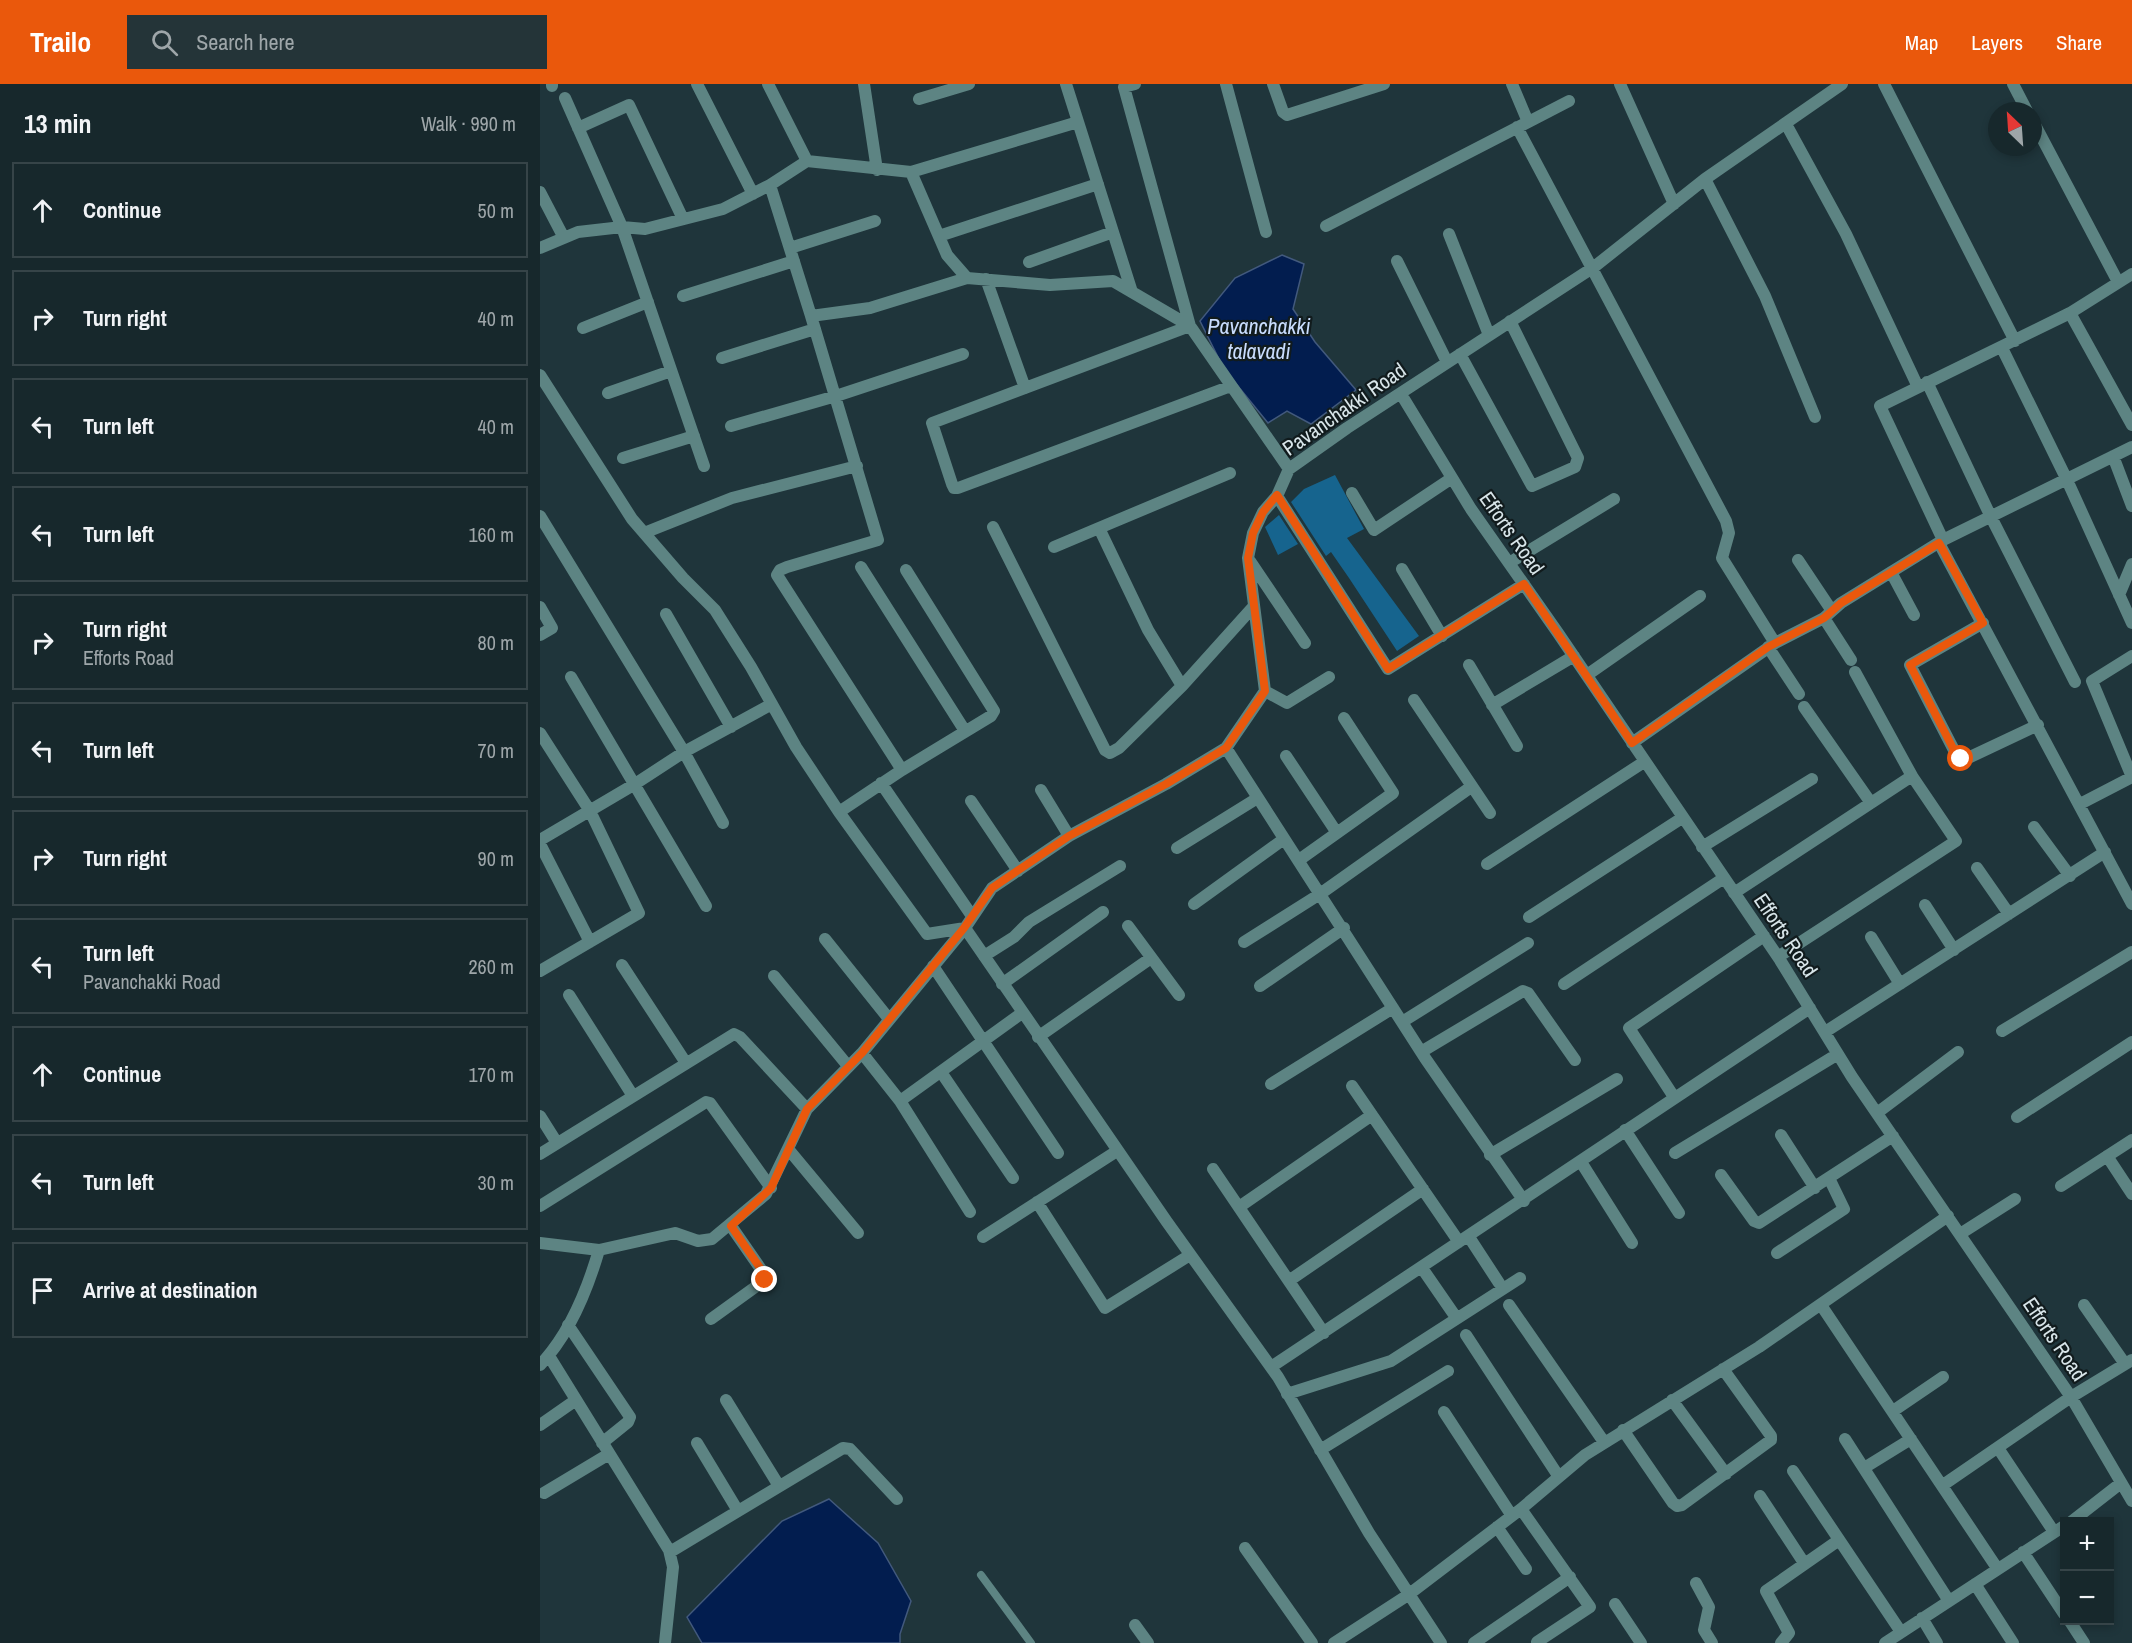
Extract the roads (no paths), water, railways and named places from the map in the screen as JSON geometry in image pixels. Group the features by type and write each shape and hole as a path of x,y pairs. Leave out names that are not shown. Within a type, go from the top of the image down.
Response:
{"street":[{"path":"697,84 753,194"},
{"path":"768,84 807,161"},
{"path":"864,84 877,170"},
{"path":"919,99 969,84"},
{"path":"1066,84 1132,292"},
{"path":"1135,84 1124,87 1190,326 1231,386 1264,428 1290,469"},
{"path":"1226,84 1266,232"},
{"path":"1273,84 1283,112 1287,116 1384,84"},
{"path":"1512,84 1522,124 1729,527 1722,553 1724,563 1799,694"},
{"path":"1620,84 1674,204"},
{"name":"Pavanchakki Road","path":"1265,691 1248,558 1253,533 1263,512 1277,495 1290,469 1347,428 1594,267 1705,179 1842,84"},
{"path":"1884,84 2015,341"},
{"path":"2013,84 2022,102"},
{"path":"565,98 622,227 704,466"},
{"path":"1326,226 1569,100"},
{"path":"578,128 629,105 683,219"},
{"path":"540,248 578,232 622,227 645,229 723,209 770,185 807,161 911,172 1078,122"},
{"path":"1786,123 1846,234 2075,682"},
{"path":"2042,139 2117,280"},
{"path":"911,172 947,255 967,278"},
{"path":"1705,179 1765,296 1815,417"},
{"path":"939,236 1098,184"},
{"path":"770,185 878,540 787,567 780,570 777,575 902,770"},
{"path":"540,192 564,238"},
{"path":"790,248 875,221"},
{"path":"1029,262 1113,232"},
{"path":"1449,234 1489,335"},
{"path":"683,296 794,261"},
{"path":"1397,261 1447,362"},
{"path":"2132,274 2117,280 2070,313 1880,406 1941,541 2132,904"},
{"path":"722,358 813,323 967,278 1050,285 1113,281 1190,326"},
{"path":"986,279 1025,388"},
{"path":"583,328 648,302"},
{"path":"2070,313 2132,425"},
{"path":"1460,354 1532,486 1575,467 1578,458 1510,321"},
{"path":"1190,326 932,423 954,488 1231,386"},
{"path":"2002,348 2067,480 2132,623"},
{"path":"730,426 836,396 963,354"},
{"path":"608,393 671,371"},
{"path":"540,375 544,389 644,533 715,610 796,747 839,812 927,934 964,928"},
{"name":"Efforts Road","path":"1401,394 1452,478 1764,936 1877,1113 2071,1397 2132,1501"},
{"path":"623,458 694,436"},
{"path":"1632,743 1772,645 1828,614 1941,541 2132,447"},
{"path":"2113,456 2132,506"},
{"path":"644,533 732,498 857,466"},
{"path":"1054,547 1230,473"},
{"path":"1352,493 1374,530 1452,478"},
{"path":"1277,495 1388,669 1524,584"},
{"path":"1509,563 1614,499"},
{"path":"540,516 684,752 723,823"},
{"path":"993,527 1105,750 1110,753 1119,748 1182,686 1254,606"},
{"path":"1099,528 1148,630 1182,686"},
{"path":"1248,558 1305,642"},
{"path":"1778,957 1956,841 1912,776 1798,560"},
{"path":"2120,596 2132,564"},
{"path":"861,567 965,731"},
{"path":"1402,569 1442,636"},
{"path":"839,812 881,783 991,716 994,711 993,705 906,570"},
{"path":"1891,572 1914,615"},
{"path":"1587,675 1700,596"},
{"path":"540,607 552,628 540,635"},
{"path":"666,614 731,727"},
{"path":"1983,623 1910,665 1957,756 1968,758 2038,725"},
{"path":"1492,705 1574,656"},
{"path":"2080,804 2132,777 2092,681 2132,656"},
{"path":"1469,665 1517,746"},
{"path":"571,677 706,906"},
{"path":"540,1243 598,1252 668,1234 680,1234 698,1241 712,1239 731,1226 771,1188 807,1109 862,1053 964,928 992,888 1069,836 1166,784 1226,748 1265,691 1287,703 1329,677"},
{"path":"1414,700 1490,813"},
{"path":"590,942 540,842 684,752 772,704"},
{"path":"1804,707 1871,803"},
{"path":"1299,860 1393,793 1344,718"},
{"path":"540,733 590,811 639,913 540,972"},
{"path":"1226,748 1256,799 1344,928 1421,1052 1490,1155 1524,1201"},
{"path":"1286,756 1337,833"},
{"path":"1487,864 1644,762"},
{"path":"1734,893 1912,776"},
{"path":"1702,847 1812,779"},
{"path":"881,783 972,916"},
{"path":"1244,942 1320,894 1471,787"},
{"path":"1041,790 1069,836"},
{"path":"1177,848 1256,799"},
{"path":"971,801 1018,871"},
{"path":"1529,917 1682,818"},
{"path":"2034,827 2070,876"},
{"path":"1194,904 1284,839"},
{"path":"1825,1032 2104,852"},
{"path":"984,956 1014,937 1029,922 1120,866"},
{"path":"1977,868 2009,914"},
{"path":"1564,984 1724,878"},
{"path":"1926,905 1954,950"},
{"path":"1002,984 1103,912"},
{"path":"1128,926 1179,995"},
{"path":"964,928 1117,1151 1271,1367 1408,1595 1441,1643"},
{"path":"1260,986 1344,928"},
{"path":"1674,1097 1629,1028 1764,936"},
{"path":"1872,938 1900,984"},
{"path":"825,939 889,1019"},
{"path":"1402,1022 1528,943"},
{"path":"2002,1031 2132,952"},
{"path":"1038,1037 1151,958"},
{"path":"622,965 686,1063"},
{"path":"933,966 1058,1153"},
{"path":"774,976 849,1066"},
{"path":"1421,1052 1523,991 1528,993 1575,1060"},
{"path":"569,996 633,1096"},
{"path":"1271,1084 1393,1008"},
{"path":"1271,1367 1524,1201 1625,1130 1810,1008"},
{"path":"900,1101 1022,1013"},
{"path":"540,1154 734,1034 740,1037 807,1109"},
{"path":"2017,1117 2132,1042"},
{"path":"1877,1113 1958,1052"},
{"path":"862,1053 900,1101 970,1212"},
{"path":"1675,1153 1838,1054"},
{"path":"940,1072 1013,1178"},
{"path":"1490,1155 1617,1078"},
{"path":"1352,1086 1423,1189 1499,1283"},
{"path":"540,1206 706,1102 710,1103 771,1188"},
{"path":"1239,1207 1372,1114"},
{"path":"540,1116 557,1143"},
{"path":"1625,1130 1679,1213"},
{"path":"1781,1135 1815,1188"},
{"path":"1721,1175 1759,1223 1893,1136"},
{"path":"2061,1186 2132,1140"},
{"path":"789,1150 858,1233"},
{"path":"982,1237 1117,1151"},
{"path":"2107,1156 2132,1194"},
{"path":"1581,1162 1632,1243"},
{"path":"1213,1169 1324,1333"},
{"path":"1777,1253 1844,1209 1829,1178"},
{"path":"1290,1280 1423,1189"},
{"path":"1960,1234 2015,1199"},
{"path":"1037,1202 1106,1308 1190,1255"},
{"path":"1334,1643 1408,1595 1605,1442 1821,1305 1948,1216"},
{"path":"711,1320 765,1280 765,1275 731,1226"},
{"path":"598,1252 590,1279 558,1346 544,1360 576,1400 670,1552 673,1567 665,1643"},
{"path":"1422,1268 1453,1313"},
{"path":"1287,1394 1391,1360 1520,1278"},
{"path":"1509,1305 1605,1442"},
{"path":"1821,1305 1997,1568"},
{"path":"1943,1485 2071,1397 2128,1362 2084,1305"},
{"path":"568,1325 630,1417 628,1422 602,1443"},
{"path":"1466,1335 1559,1477"},
{"path":"1623,1430 1677,1506 1768,1444 1771,1436 1723,1369"},
{"path":"1320,1450 1448,1371"},
{"path":"1893,1412 1943,1377"},
{"path":"540,1425 576,1400"},
{"path":"726,1400 780,1486"},
{"path":"1672,1400 1726,1474"},
{"path":"1444,1412 1516,1513 1570,1577 1590,1606 1537,1642"},
{"path":"1845,1439 1949,1601"},
{"path":"1864,1468 1911,1439"},
{"path":"696,1443 738,1511"},
{"path":"670,1552 843,1448 850,1449 897,1499"},
{"path":"1885,1643 2060,1529 1998,1448"},
{"path":"544,1493 609,1454"},
{"path":"1793,1471 1901,1632"},
{"path":"2076,1517 2121,1483"},
{"path":"1760,1496 1804,1563"},
{"path":"1497,1527 1526,1569"},
{"path":"1781,1643 1789,1633 1766,1591 1839,1540"},
{"path":"1245,1548 1312,1643"},
{"path":"2023,1552 2060,1608"},
{"path":"1474,1643 1570,1577"},
{"path":"1696,1583 1709,1607 1704,1630 1712,1643"},
{"path":"1975,1584 2013,1643"},
{"path":"1615,1604 1641,1643"},
{"path":"1922,1618 1937,1643"},
{"path":"1135,1625 1148,1643"},
{"path":"2072,1625 2084,1643"}],"lane":[{"path":"981,1575 1031,1643"}],"water":[{"name":"Pavanchakki talavadi","path":"1282,255 1304,264 1293,309 1315,342 1356,390 1311,424 1287,411 1268,423 1224,369 1200,321 1235,278"},
{"path":"829,1499 878,1543 911,1601 900,1634 900,1643 702,1643 687,1617 782,1521"}]}
